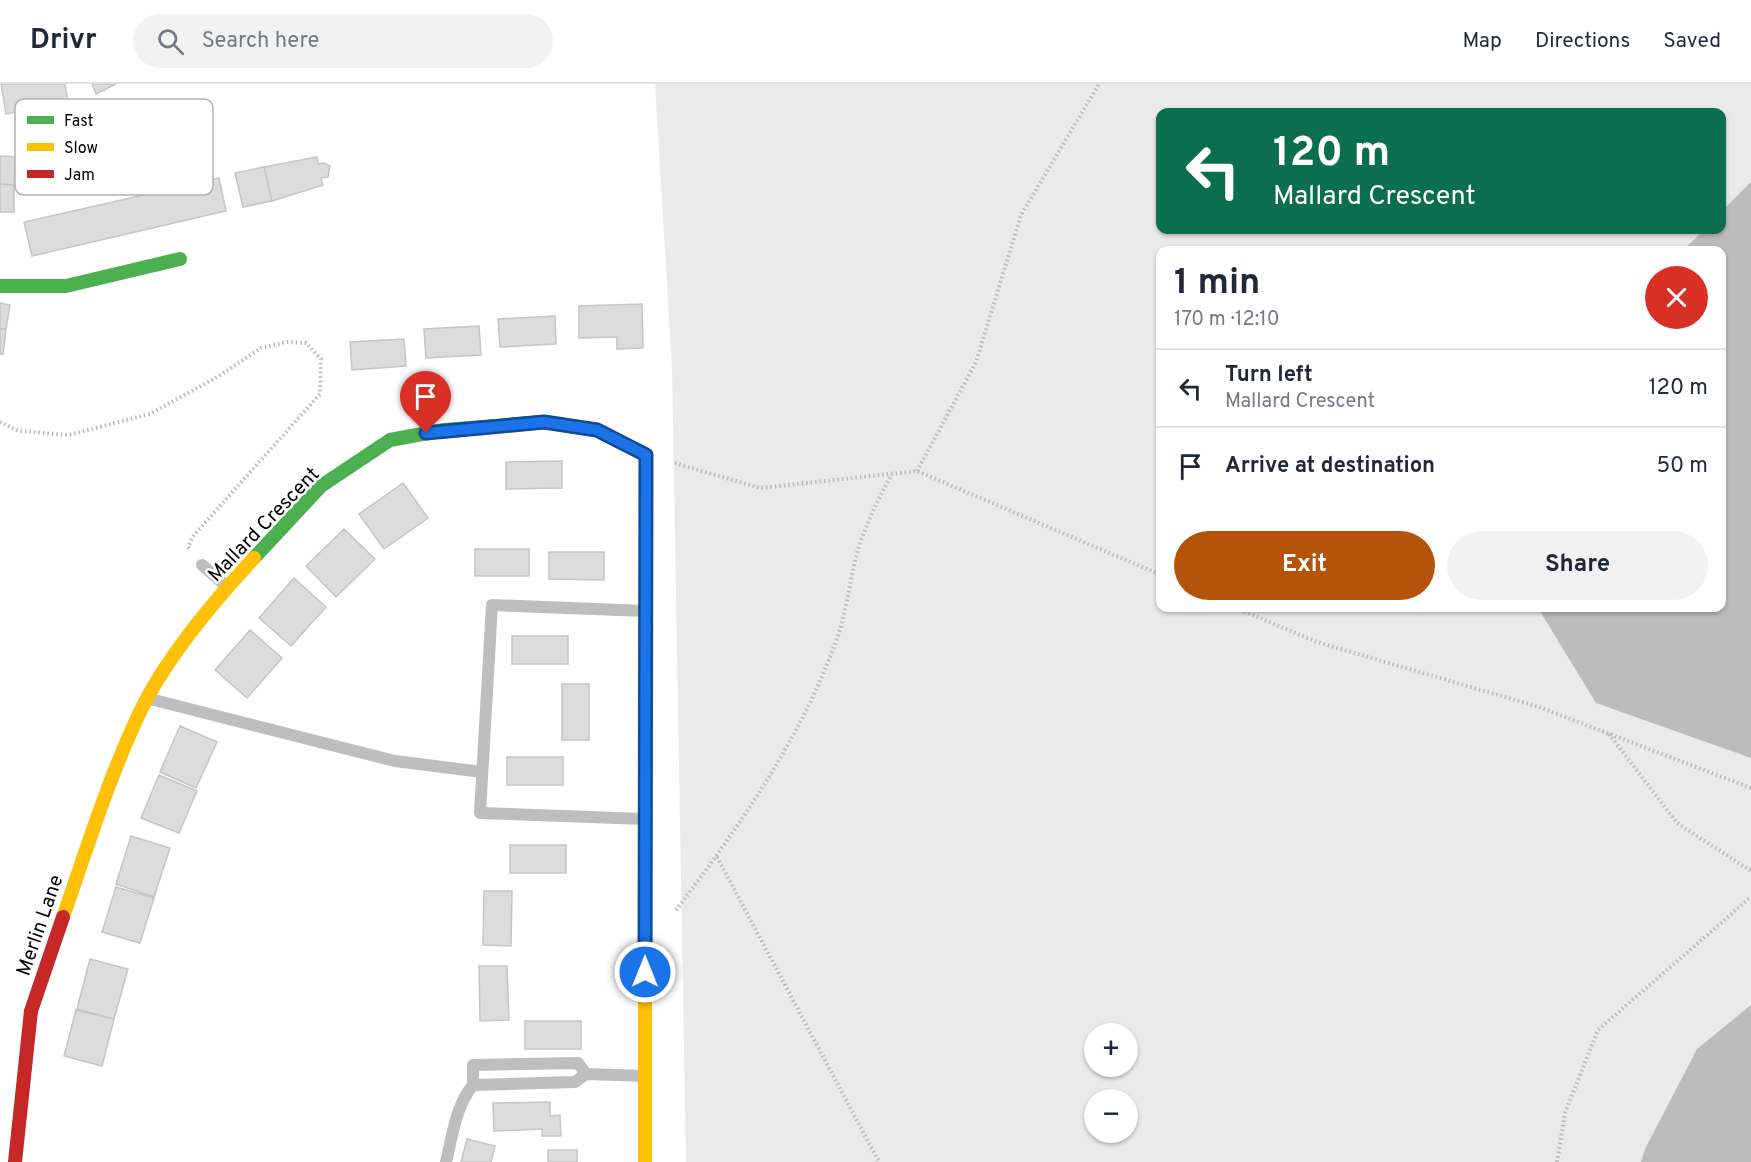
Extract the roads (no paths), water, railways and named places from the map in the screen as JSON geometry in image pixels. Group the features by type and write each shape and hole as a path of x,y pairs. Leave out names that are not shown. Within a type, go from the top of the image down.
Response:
{"street":[{"path":"0,286 66,286 180,259"},
{"name":"Mallard Crescent","path":"145,704 177,653 227,587 321,486 390,440 444,430 544,422 597,430 646,455 646,611"},
{"path":"645,1162 646,611"},
{"name":"Merlin Lane","path":"15,1162 31,1011 99,812 145,704"}],"lane":[{"path":"202,565 227,587"},
{"path":"645,819 480,813 492,605 646,611"},
{"path":"145,704 395,761 482,772"},
{"path":"446,1162 461,1106 466,1093 473,1085 472,1065 578,1063 586,1074"},
{"path":"473,1085 575,1082 586,1074 645,1076"}]}
